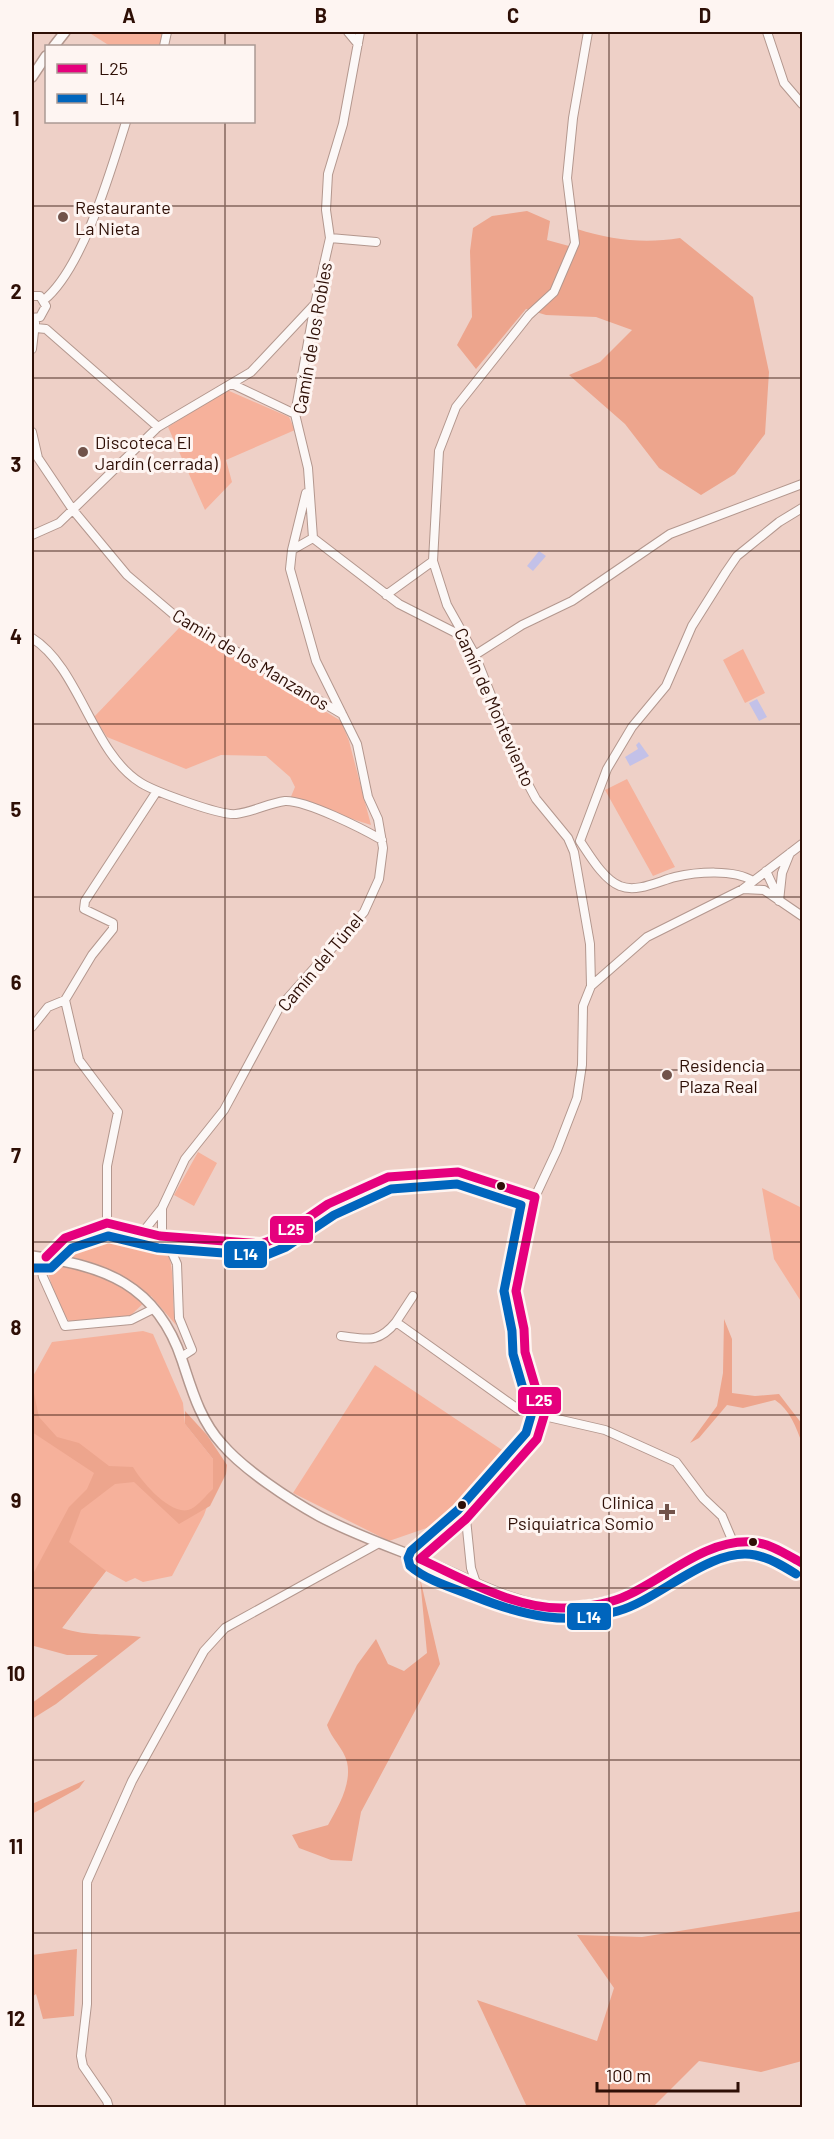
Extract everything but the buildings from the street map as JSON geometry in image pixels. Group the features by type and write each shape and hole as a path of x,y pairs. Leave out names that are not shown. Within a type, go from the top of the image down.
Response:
{"street":[{"path":"55,45 65,32"},
{"path":"348,32 358,44"},
{"name":"Camín de los Robles","path":"313,538 306,459 295,414 315,304 330,238 326,210 327,174 343,124 360,32"},
{"name":"Camín de Monteviento","path":"544,1417 525,1352 525,1329 516,1291 535,1197 577,1098 582,1065 583,1006 591,986 590,944 574,852 568,838 536,799 522,773 475,655 447,605 433,561 439,451 456,407 529,315 554,292 575,243 567,178 573,118 588,32"},
{"path":"766,32 784,82 802,104"},
{"path":"32,77 45,58"},
{"path":"44,300 57,290 70,271 109,178 126,123"},
{"path":"330,238 376,242"},
{"path":"32,296 44,300"},
{"path":"32,349 36,328 33,318 45,313 44,300"},
{"path":"32,535 59,523 158,427 251,372 315,304"},
{"path":"36,328 46,329 158,427"},
{"path":"232,384 295,414"},
{"name":"Camin de los Manzanos","path":"32,432 42,463 73,510 127,575 173,615 343,715"},
{"path":"32,464 42,463"},
{"name":"Camín del Túnel","path":"143,1232 162,1208 185,1159 224,1110 279,1008 364,912 379,879 382,840 378,819 368,797 357,744 316,662 290,569 307,483"},
{"path":"475,655 522,625 572,601 670,534 802,484"},
{"path":"753,881 740,875 710,874 678,877 633,888 619,886 597,866 580,842 607,769 632,727 666,686 692,626 726,572 737,556 779,522 802,508"},
{"path":"292,550 313,538 386,595 436,624 464,637"},
{"path":"386,595 433,561"},
{"path":"32,638 43,645 57,662 120,763 139,782 157,791 232,814 286,801 336,816 382,840"},
{"path":"32,1027 48,1007 65,1000 92,954 114,929 113,923 84,909 85,901 157,791"},
{"path":"591,986 647,936 701,912 743,889 802,844"},
{"path":"779,901 782,873 790,853"},
{"path":"766,871 779,901"},
{"path":"743,889 764,890 802,916"},
{"path":"65,1000 79,1060 118,1112 107,1166 107,1223"},
{"path":"39,1257 65,1238 107,1223 164,1236 261,1244 279,1238 328,1204 388,1177 458,1172 535,1197"},
{"path":"162,1208 162,1230 177,1264 179,1318 192,1350 181,1358"},
{"path":"39,1257 81,1263 111,1274 134,1289 153,1309 171,1334 195,1402 222,1444 275,1488 319,1516 476,1583 519,1600 564,1608 626,1597 711,1551 733,1542 753,1542 802,1563"},
{"path":"39,1257 43,1277 65,1326 131,1320 153,1309"},
{"path":"340,1336 375,1339 386,1334 413,1296"},
{"path":"396,1322 518,1409 605,1430 676,1462 703,1497 722,1516 733,1542"},
{"path":"420,1559 466,1519 537,1439 544,1417"},
{"path":"466,1519 470,1561 476,1583"},
{"path":"108,2108 107,2101 83,2066 81,2056 87,2004 87,1882 132,1780 204,1651 225,1628 379,1543"}],"shaded area":[{"path":"88,32 162,32 160,45 108,45"},
{"path":"527,211 550,221 547,240 569,246 577,229 628,240 654,241 680,238 753,297 769,372 765,434 735,474 701,495 659,468 625,424 569,375 600,362 632,330 596,317 546,315 526,309 476,369 457,345 472,317 470,251 473,228 492,216"},
{"path":"227,390 289,417 295,430 226,460 232,482 205,510 168,427"},
{"path":"179,628 198,634 341,721 349,741 371,825 290,799 295,787 290,777 266,756 221,755 186,769 107,737 94,717"},
{"path":"743,649 765,693 745,703 723,660"},
{"path":"627,779 675,867 653,876 605,790"},
{"path":"198,1152 217,1163 194,1206 174,1195"},
{"path":"762,1188 802,1208 802,1303 774,1259"},
{"path":"108,1231 140,1235 165,1244 171,1264 176,1325 151,1296 129,1317 69,1321 58,1307 46,1266 61,1249"},
{"path":"724,1319 732,1339 732,1393 755,1396 779,1394 802,1424 802,1443 789,1414 775,1400 743,1408 727,1405 699,1438 690,1443 717,1406 723,1373"},
{"path":"143,1331 153,1334 183,1403 185,1424 213,1459 213,1490 204,1515 172,1576 143,1582 135,1578 126,1582 106,1571 62,1628 32,1641 32,1378 52,1342"},
{"path":"375,1365 511,1456 498,1473 441,1523 389,1541 293,1493"},
{"path":"32,1384 39,1417 57,1437 79,1443 109,1466 133,1467 158,1497 175,1508 191,1509 213,1489 213,1459 185,1424 185,1411 207,1435 227,1465 226,1474 210,1506 179,1524 134,1482 115,1484 81,1510 69,1542 106,1571 62,1628 91,1634 141,1637 56,1704 32,1719 32,1703 98,1655 67,1655 34,1646 32,1648 32,1576 69,1507 87,1489 94,1473 32,1432"},
{"path":"420,1578 440,1664 361,1812 352,1861 331,1860 299,1848 292,1835 328,1825 346,1787 347,1762 327,1725 357,1665 376,1639 388,1664 404,1671 427,1653"},
{"path":"85,1780 79,1788 32,1814 32,1804"},
{"path":"802,1911 802,2061 761,2072 699,2061 653,2107 527,2107 477,2000 597,2041 614,1988 577,1935 642,1937"},
{"path":"77,1949 74,2016 43,2019 36,1994 32,1997 32,1955"}],"water":[{"path":"539,551 546,556 533,571 527,566"},
{"path":"757,699 767,717 759,721 749,703"},
{"path":"639,742 649,756 630,766 625,757 638,749 636,745"}],"transit line":[{"name":"L25","path":"46,1257 65,1238 107,1223 160,1236 261,1244 280,1237 328,1204 388,1177 458,1172 535,1197"},
{"name":"L14","path":"32,1268 51,1268 72,1248 108,1236 158,1248 264,1256 286,1247 334,1215 391,1189 457,1184 521,1205 504,1291 512,1331 513,1354 531,1416 526,1433 458,1510 411,1551 408,1558 410,1566 433,1580 494,1604 529,1614 563,1618 581,1618 618,1611 634,1605 703,1566 738,1554 766,1558 796,1574"},
{"name":"L25","path":"420,1559 466,1519 537,1439 544,1416 525,1352 524,1329 516,1291 535,1197"},
{"name":"L25","path":"420,1559 509,1599 528,1604 566,1608 614,1601 719,1546 752,1542 778,1550 802,1563"}],"place":[{"name":"Restaurante La Nieta","path":"63,217"},
{"name":"Discoteca El Jardín (cerrada)","path":"83,452"},
{"name":"Residencia Plaza Real","path":"667,1075"},
{"name":"Clinica Psiquiatrica Somio","path":"667,1512"}]}
